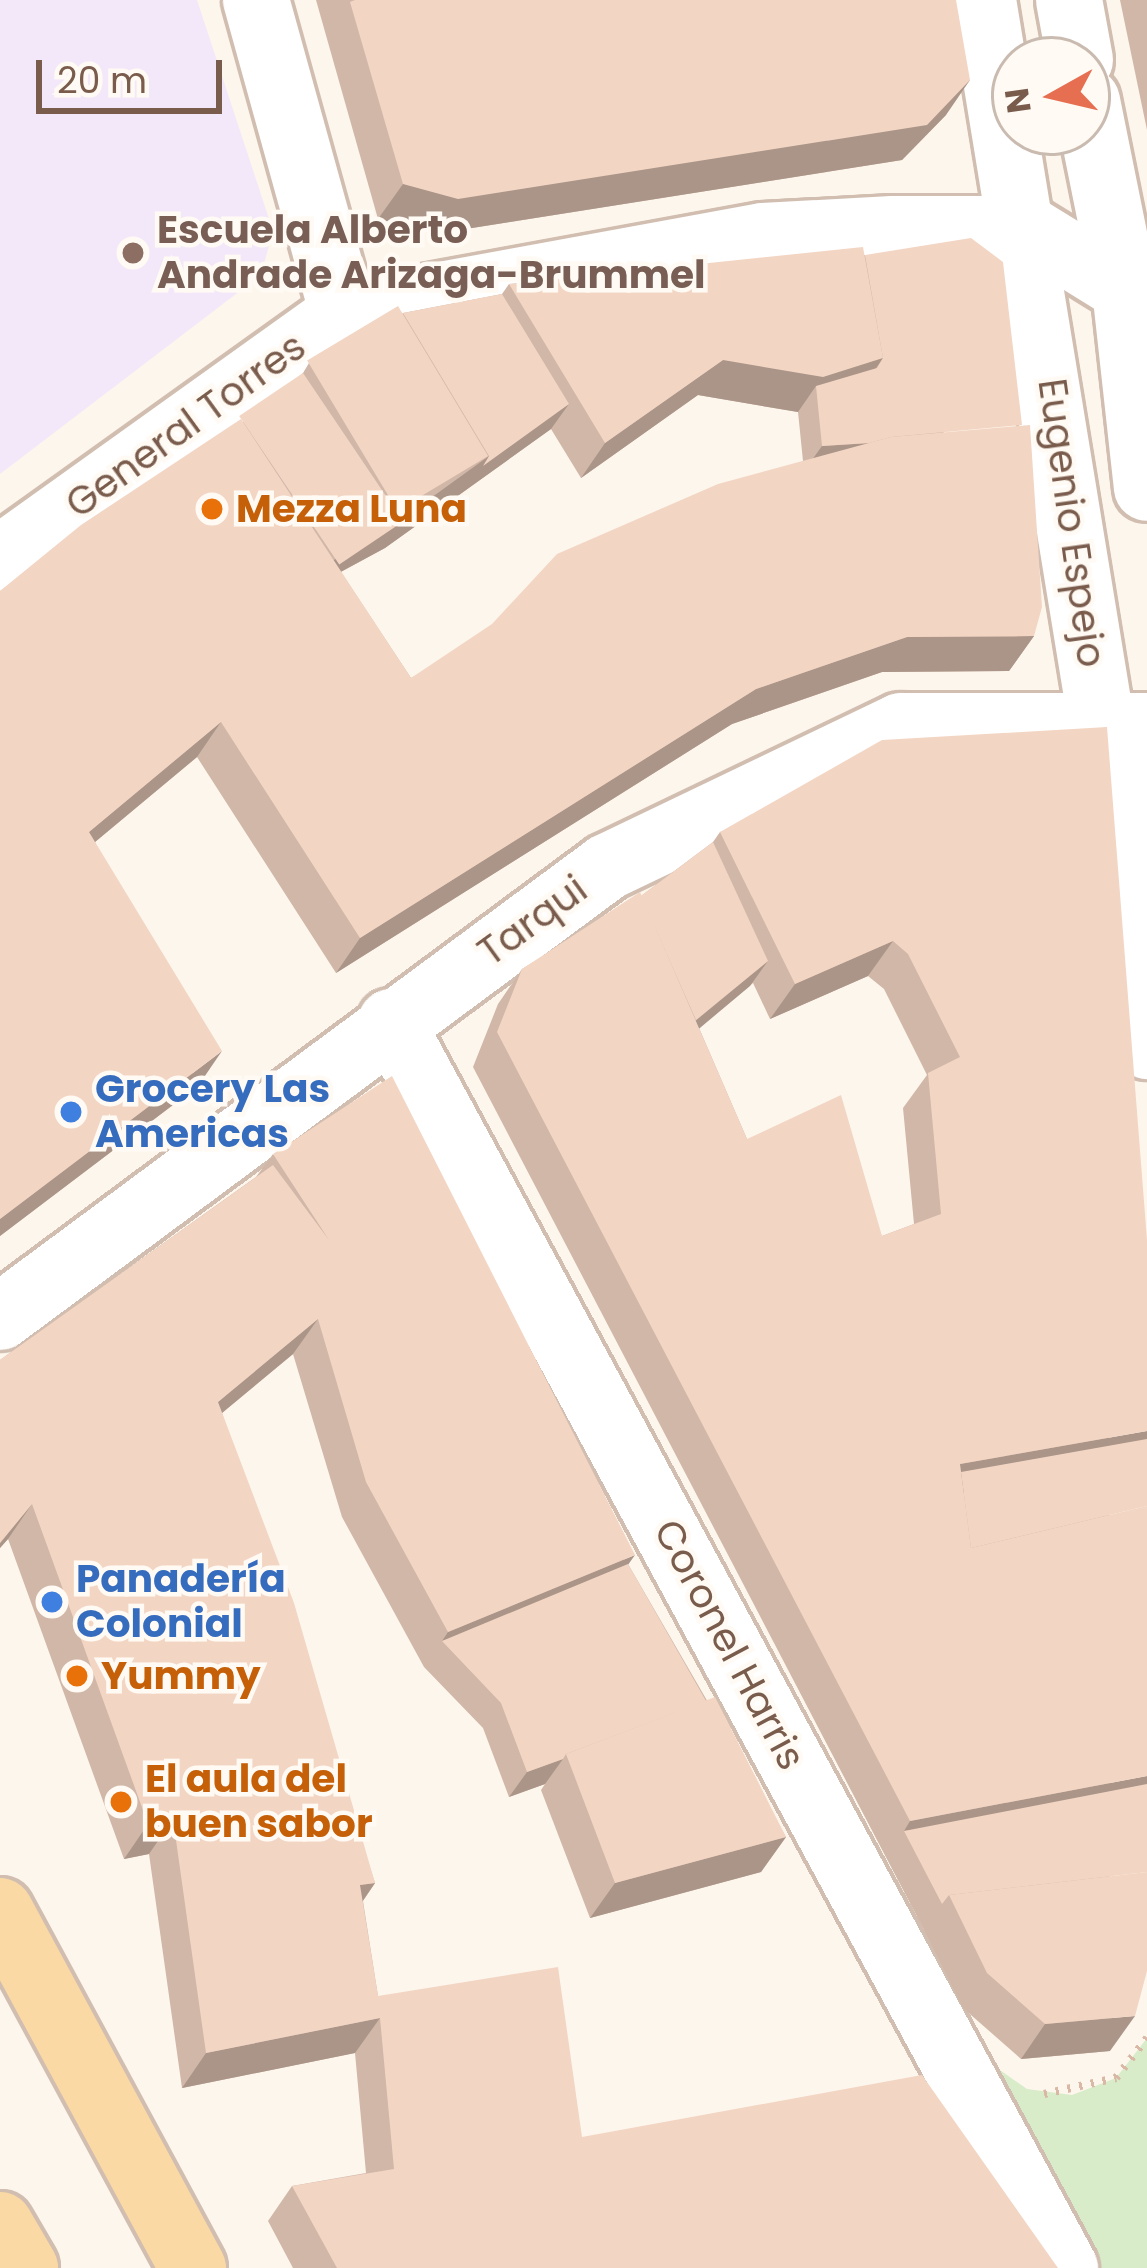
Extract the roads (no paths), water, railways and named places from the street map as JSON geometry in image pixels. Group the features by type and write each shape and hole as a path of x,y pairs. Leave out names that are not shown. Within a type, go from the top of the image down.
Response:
{"main road":[{"path":"0,1911 193,2268"},
{"path":"0,2225 26,2268"}],"street":[{"path":"256,0 343,313"},
{"name":"Eugenio Espejo","path":"983,0 1124,726 1147,1046"},
{"path":"1069,0 1076,36"},
{"name":"Eugenio Espejo","path":"1101,156 1136,290 1147,488"},
{"path":"1028,230 1136,290"},
{"name":"General Torres","path":"0,559 343,313 764,236 1028,230"},
{"name":"Tarqui","path":"0,1316 391,1022 607,868 902,726 1124,726"},
{"name":"Coronel Harris","path":"391,1022 1065,2268"}],"place":[{"name":"Escuela Alberto Andrade Arizaga-Brummel","path":"133,253"},
{"name":"Mezza Luna","path":"212,509"},
{"name":"Grocery Las Americas","path":"71,1112"},
{"name":"Panadería Colonial","path":"52,1602"},
{"name":"Yummy","path":"77,1676"},
{"name":"El aula del buen sabor","path":"121,1802"}]}
